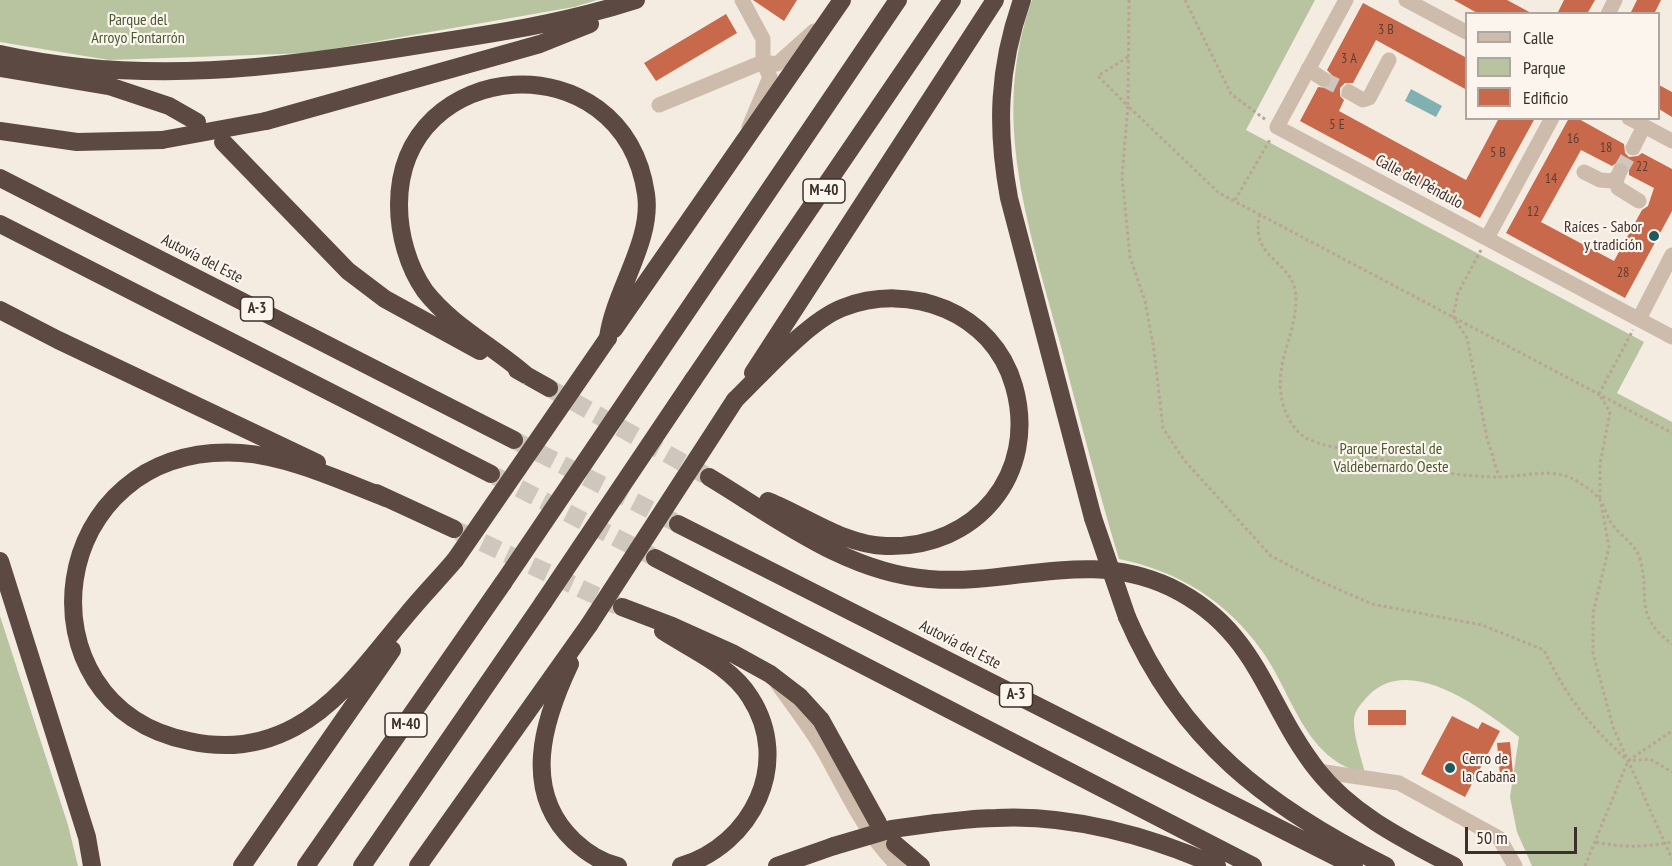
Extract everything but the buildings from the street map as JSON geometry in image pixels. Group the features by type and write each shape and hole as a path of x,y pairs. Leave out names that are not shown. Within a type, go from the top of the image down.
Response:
{"highway":[{"path":"0,54 105,70 186,73 263,68 541,26 636,0"},
{"path":"0,131 77,142 162,140 266,121 540,44 647,0"},
{"name":"M-40","path":"306,866 503,583 898,0"},
{"name":"M-40","path":"362,866 952,0"},
{"path":"418,866 589,625 996,0"},
{"path":"1022,0 1007,52 1000,89 1000,138 1003,168 1093,518 1127,616 1144,656 1182,713 1232,768 1285,808 1342,844 1386,866"},
{"path":"242,866 839,5"},
{"path":"0,68 109,86 169,106 197,122"},
{"path":"526,375 449,316 424,289 412,266 400,225 399,192 404,170 413,149 424,131 442,113 481,89 523,83 566,92 590,103 610,119 634,155 646,195 645,218 632,267 610,323 608,338"},
{"path":"223,142 261,178 314,238 367,285 438,330 549,388"},
{"name":"Autovía del Este","path":"0,178 514,440"},
{"name":"A-3","path":"0,224 491,474"},
{"path":"735,400 818,322 840,308 869,299 913,298 946,308 965,319 994,346 1006,366 1014,386 1018,406 1017,444 1002,488 990,506 974,522 928,542 901,546 870,545 709,477 827,548 854,561 904,576 956,580 1039,570 1096,568 1144,577 1170,588 1199,604 1230,632 1252,658 1291,730 1318,771 1360,811 1404,840 1454,866"},
{"path":"0,310 58,340 454,529"},
{"path":"386,498 324,474 242,453 193,455 169,461 142,475 120,490 102,509 86,538 73,576 73,609 78,640 87,665 105,691 125,712 154,730 208,745 236,745 263,739 294,728 325,708 378,651 455,560"},
{"name":"Autovía del Este","path":"678,524 1354,866"},
{"path":"655,558 1253,866"},
{"path":"0,561 87,837 92,866"},
{"path":"622,607 641,616 726,670 750,697 763,729 767,758 763,783 746,823 727,843 697,861 681,866"},
{"path":"641,616 672,626 770,674 800,697 821,720 878,823"},
{"path":"589,625 550,711 541,755 541,779 547,801 566,833 590,855 618,866"},
{"path":"777,866 892,829 998,817 1055,821 1100,828 1189,853 1217,866"},
{"path":"887,845 921,866"}],"street":[{"path":"742,0 763,39 763,62 771,77 761,93 742,145"},
{"path":"1277,127 1346,0"},
{"path":"1406,0 1465,31"},
{"path":"659,105 763,62 777,64 790,55 839,5"},
{"path":"1348,92 1363,100 1369,98 1389,60"},
{"path":"1308,69 1323,79"},
{"path":"1487,238 1550,120"},
{"path":"1633,120 1672,141"},
{"path":"1633,148 1644,126"},
{"name":"Calle del Péndulo","path":"1277,127 1672,337"},
{"path":"1584,172 1600,180 1612,181 1619,174 1618,188 1639,201"},
{"path":"1639,319 1672,255"},
{"path":"770,674 814,734 864,826 887,845 898,866"},
{"path":"1318,771 1399,783 1499,838 1515,866"},
{"path":"886,866 887,845"}],"path":[{"path":"1129,0 1128,105 1122,176 1130,257 1145,301 1154,350 1163,428 1184,460 1271,556 1372,604 1482,625 1544,650 1563,689 1593,727 1628,761 1650,759 1672,772"},
{"path":"1185,0 1231,94 1277,127 1235,201"},
{"path":"1128,57 1098,76 1219,193 1672,433"},
{"path":"1260,214 1256,229 1258,240 1286,271 1294,286 1296,301 1282,358 1281,393 1286,414 1296,428 1307,439 1388,462 1456,476 1499,477 1557,473 1574,479 1600,499 1612,525 1633,546 1640,559 1647,619 1672,644"},
{"path":"1487,238 1458,293 1453,316 1467,338 1487,438 1499,477"},
{"path":"1599,394 1639,319"},
{"path":"1599,394 1610,412 1600,465 1600,499 1609,547 1593,613 1593,653 1613,727 1672,859"},
{"path":"1585,866 1628,761 1672,731"},
{"path":"1596,842 1622,846 1672,842"}],"green space":[{"name":"Parque del Arroyo Fontarrón","path":"0,0 597,0 574,7 309,53 109,60 0,42"},
{"name":"Parque Forestal de Valdebernardo Oeste","path":"1032,0 1315,0 1246,130 1644,342 1617,393 1672,422 1672,866 1532,866 1517,832 1510,797 1519,737 1467,701 1446,690 1425,683 1404,680 1385,684 1368,696 1357,709 1354,719 1356,739 1365,773 1345,766 1328,755 1314,740 1262,651 1233,617 1217,603 1181,580 1141,564 1119,559 1036,254 1018,170 1014,128 1014,86 1020,43"},
{"path":"0,616 68,825 78,866 0,866"}],"water":[{"path":"1411,89 1442,106 1436,117 1405,101"}],"tunnel":[{"path":"1323,79 1349,92"},
{"path":"1620,171 1633,148"},
{"path":"549,388 705,475"},
{"path":"514,440 678,524"},
{"path":"495,476 652,556"},
{"path":"458,531 618,606"}],"place":[{"name":"Raíces - Sabor y tradición","path":"1654,236"},
{"name":"Cerro de la Cabaña","path":"1450,768"}]}
